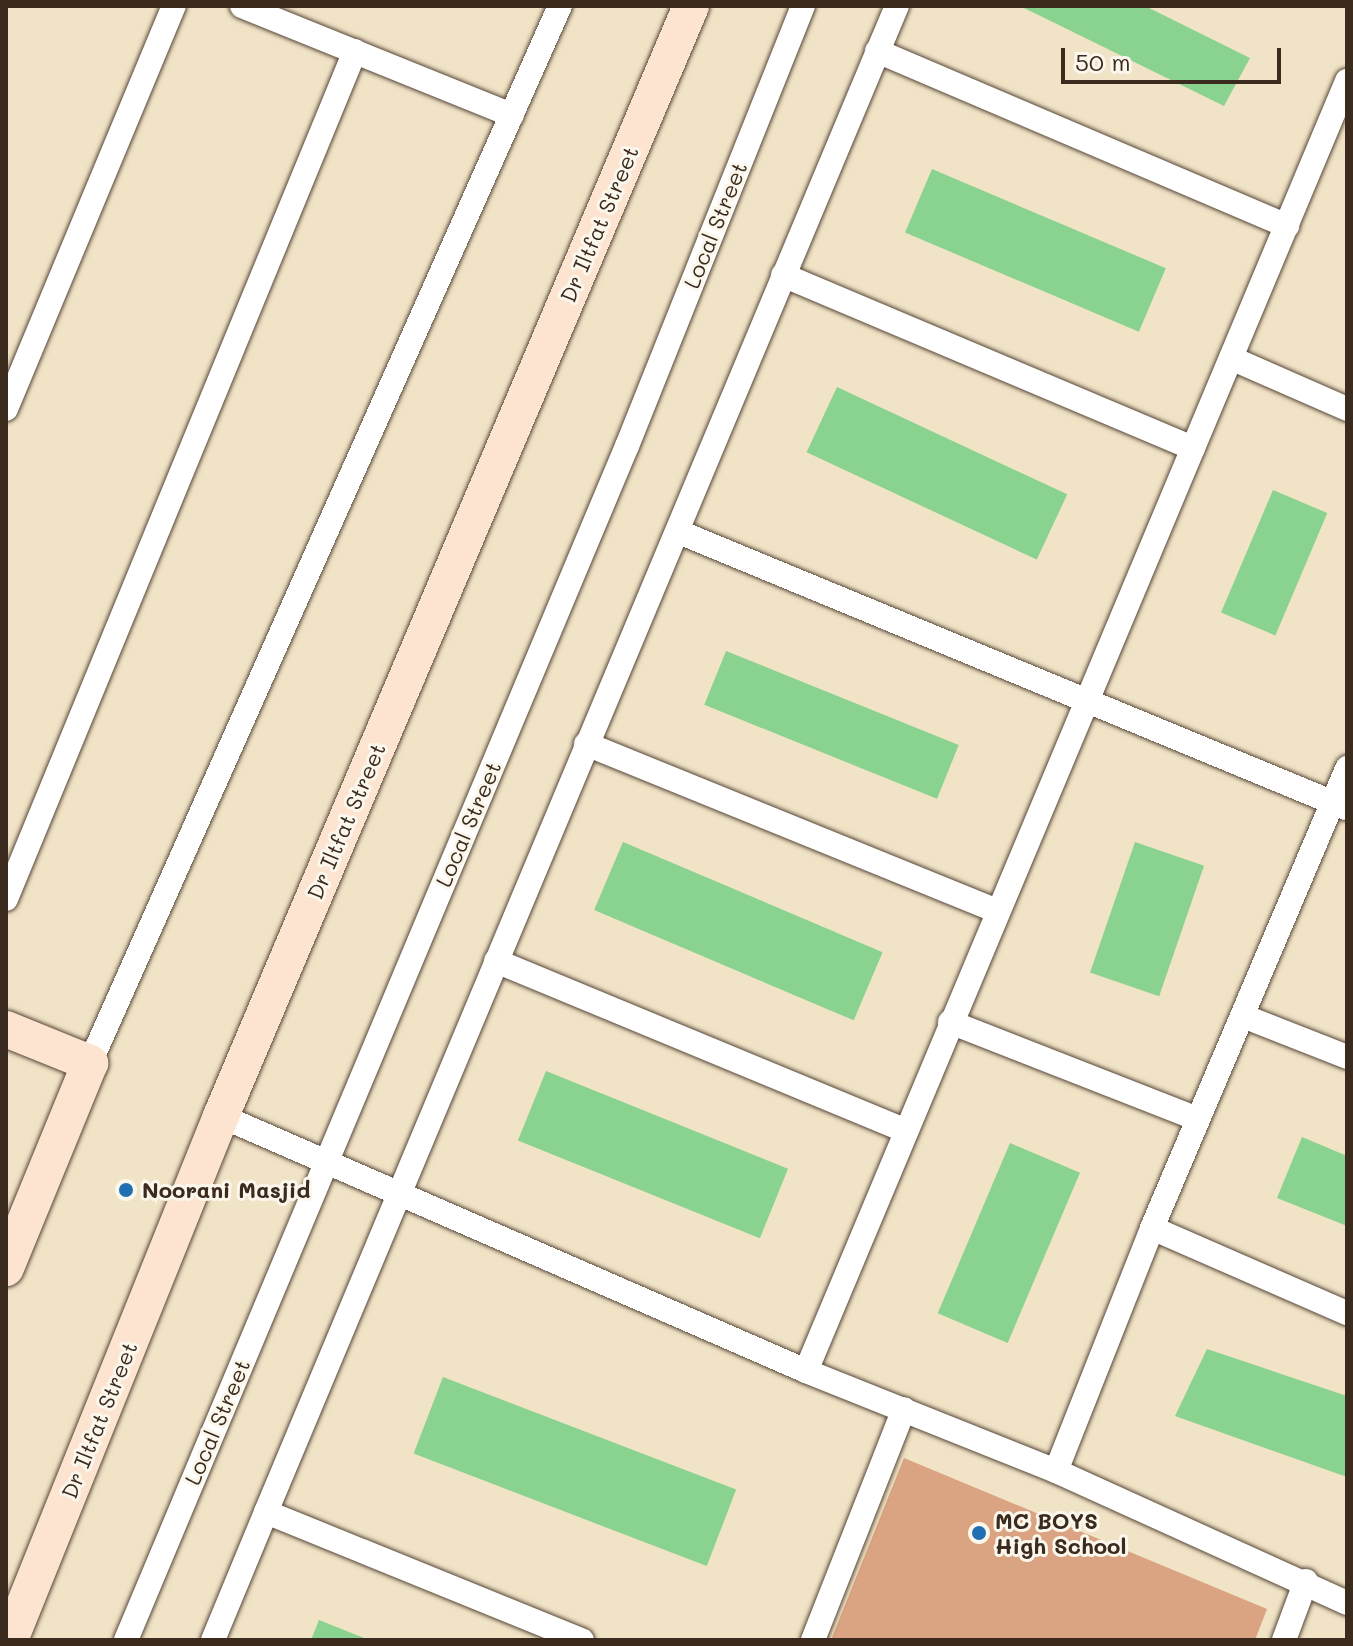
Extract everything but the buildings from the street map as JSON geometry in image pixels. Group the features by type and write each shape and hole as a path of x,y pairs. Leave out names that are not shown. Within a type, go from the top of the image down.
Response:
{"street":[{"path":"6,409 174,6"},
{"path":"242,6 512,115"},
{"path":"6,1268 90,1063 560,6"},
{"name":"Dr Iltfat Street","path":"10,1640 221,1116 691,6"},
{"name":"Local Street","path":"126,1640 621,460 803,6"},
{"path":"213,1640 897,6"},
{"path":"6,899 355,51"},
{"path":"877,51 1287,226"},
{"path":"806,1371 1347,81"},
{"path":"783,275 1193,448"},
{"path":"1231,358 1347,409"},
{"path":"679,532 1339,806"},
{"path":"586,744 997,911"},
{"path":"1056,1471 1198,1119 1339,806 1347,768"},
{"path":"496,961 905,1130"},
{"path":"1243,1016 1347,1057"},
{"path":"950,1022 1198,1119"},
{"path":"6,1029 90,1063"},
{"path":"221,1116 398,1196 806,1371 1056,1471 1306,1581 1347,1603"},
{"path":"1152,1228 1347,1313"},
{"path":"813,1640 904,1409"},
{"path":"266,1512 578,1639"},
{"path":"1284,1640 1306,1581"}],"green space":[{"path":"1020,6 1145,6 1250,58 1224,106"},
{"path":"932,169 1166,268 1139,332 905,233"},
{"path":"837,387 1067,494 1037,560 807,452"},
{"path":"1273,490 1327,513 1275,635 1221,612"},
{"path":"726,651 959,745 937,799 704,705"},
{"path":"623,842 883,952 854,1020 594,910"},
{"path":"1135,842 1204,866 1159,996 1090,972"},
{"path":"546,1071 788,1169 760,1238 518,1141"},
{"path":"1302,1137 1347,1156 1347,1226 1277,1198"},
{"path":"1010,1143 1080,1173 1008,1343 938,1313"},
{"path":"1207,1349 1347,1396 1347,1477 1175,1416"},
{"path":"443,1377 736,1490 707,1566 414,1454"},
{"path":"319,1620 369,1640 311,1640"}],"place":[{"name":"Noorani Masjid","path":"126,1190"},
{"name":"MC BOYS High School","path":"979,1533"}]}
